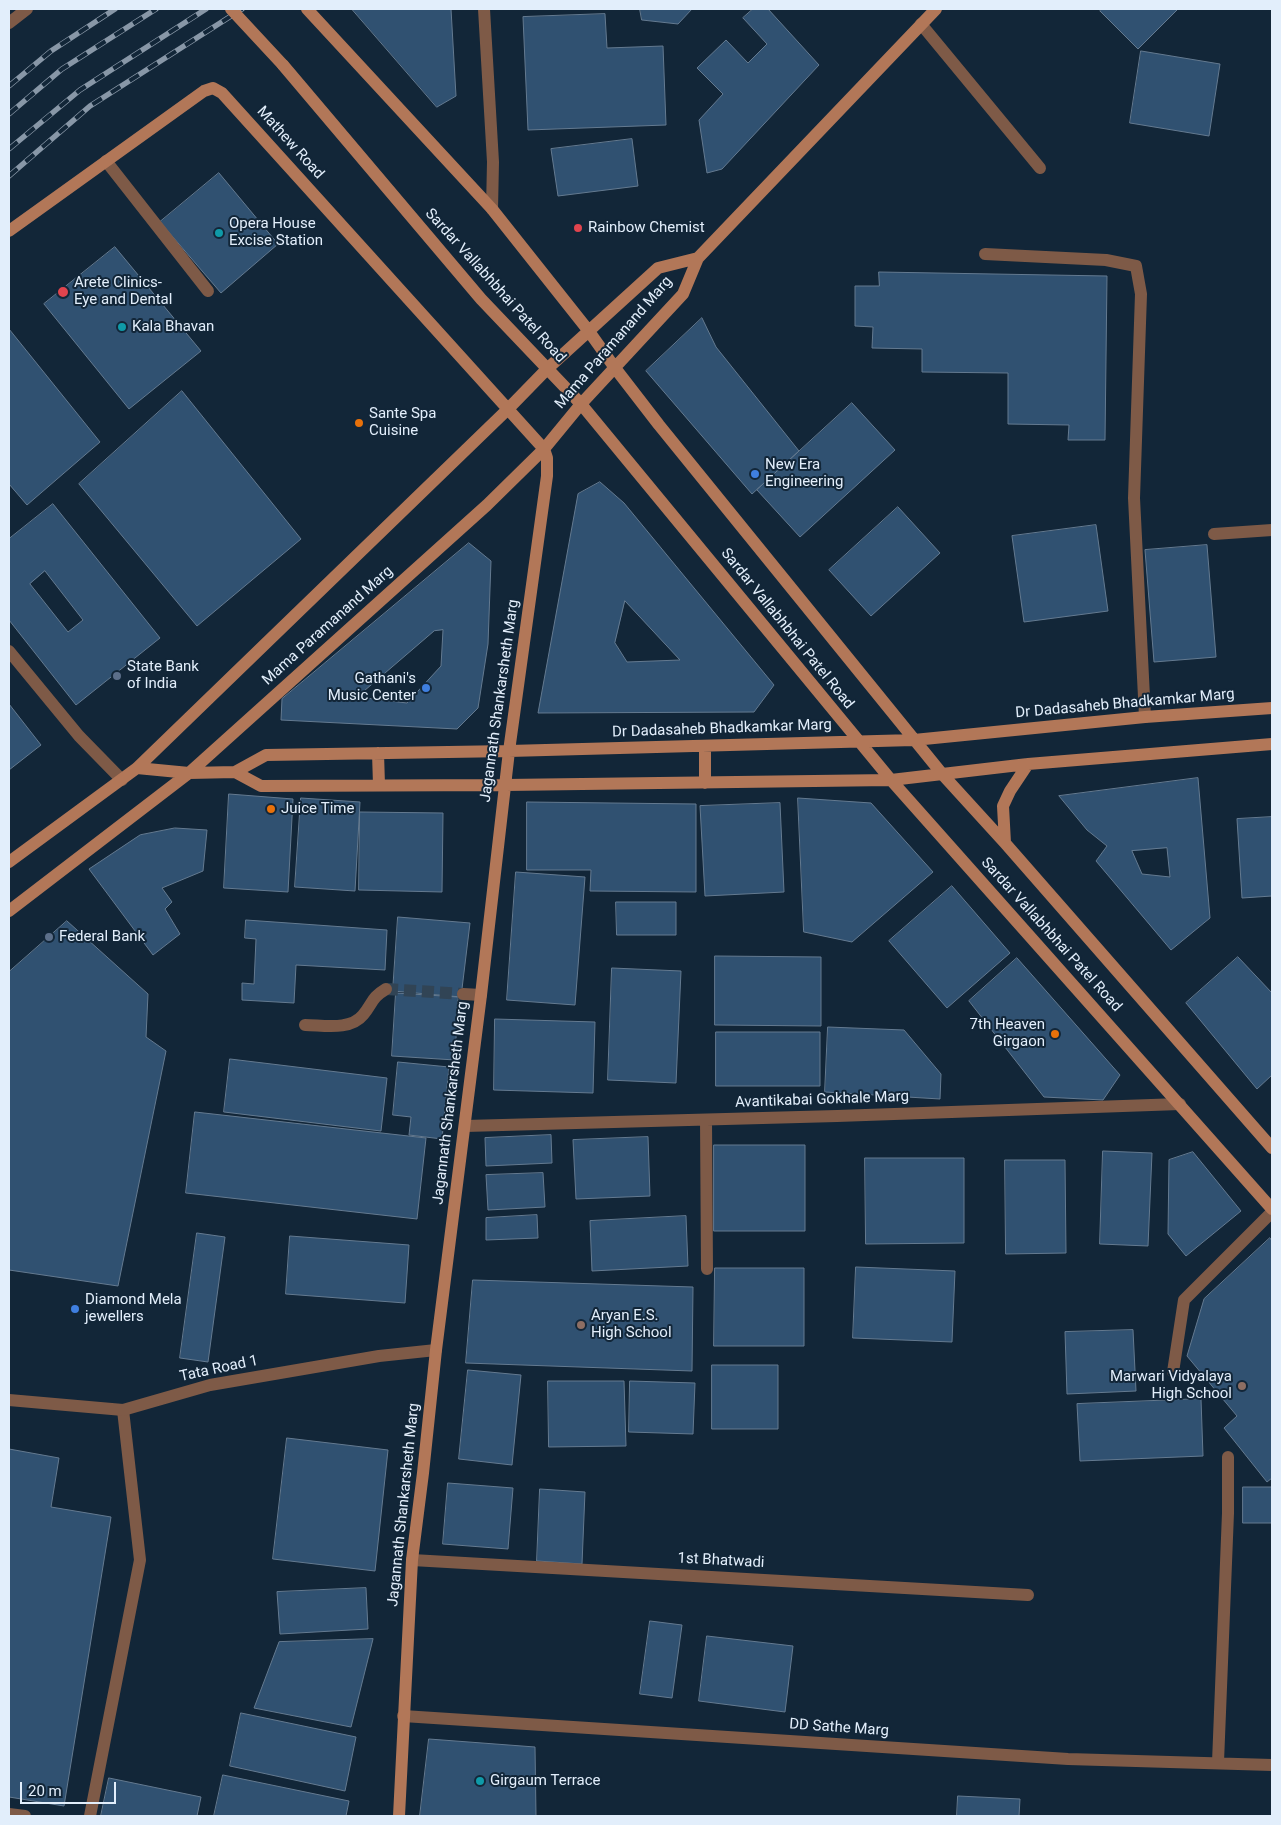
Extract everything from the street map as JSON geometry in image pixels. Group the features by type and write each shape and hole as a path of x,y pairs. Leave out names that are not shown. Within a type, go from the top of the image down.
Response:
{"main road":[{"name":"Sardar Vallabhbhai Patel Road","path":"231,9 283,66 481,299 581,404 858,742 1272,1210"},
{"name":"Sardar Vallabhbhai Patel Road","path":"308,9 492,209 588,330 659,425 943,775 1005,843 1272,1148"},
{"path":"698,258 936,9"},
{"name":"Mathew Road","path":"9,231 204,91 213,88 222,93 508,409"},
{"name":"Mama Paramanand Marg","path":"9,862 137,768 547,369 658,268 698,258"},
{"name":"Mama Paramanand Marg","path":"9,911 189,774 486,505 544,449 581,404 683,294 698,258"},
{"path":"508,409 544,449"},
{"name":"Jagannath Shankarsheth Marg","path":"399,1816 412,1560 509,752 546,485 547,458 544,449"},
{"name":"Dr Dadasaheb Bhadkamkar Marg","path":"137,768 189,774 235,772 266,755 509,752 914,740 1146,717 1272,708"},
{"path":"235,772 261,786 891,780 1028,764 1272,744"},
{"path":"705,746 705,783"},
{"path":"378,753 379,785"},
{"path":"1005,843 1003,806 1010,791 1028,764"}],"street":[{"path":"9,23 27,9"},
{"path":"484,9 492,162 492,209"},
{"path":"921,24 1040,168"},
{"path":"106,161 208,291"},
{"path":"985,254 1106,260 1136,266 1141,294 1134,498 1146,717"},
{"path":"1214,534 1272,530"},
{"path":"9,651 79,736 122,780"},
{"path":"305,1025 343,1026 356,1022 363,1015 375,996 386,989"},
{"path":"462,994 481,994"},
{"name":"Avantikabai Gokhale Marg","path":"465,1126 1180,1104"},
{"path":"706,1120 707,1269"},
{"path":"1174,1372 1184,1300 1272,1210"},
{"name":"Tata Road 1","path":"9,1400 123,1410 210,1385 379,1356 436,1350"},
{"path":"90,1816 140,1560 123,1410"},
{"path":"1218,1762 1228,1513 1228,1457"},
{"name":"1st Bhatwadi","path":"412,1560 1028,1595"},
{"name":"DD Sathe Marg","path":"403,1716 1068,1759 1272,1764"},
{"path":"9,1814 25,1816"}],"building":[{"path":"352,9 451,9 456,96 437,107"},
{"path":"640,9 692,9 678,24 642,20"},
{"path":"753,9 768,9 819,65 722,169 707,173 699,120 723,94 697,68 726,40 748,63 767,44 743,18"},
{"path":"1102,9 1178,9 1138,49 1100,11"},
{"path":"605,14 607,48 663,46 666,125 528,130 523,17"},
{"path":"1141,51 1220,64 1209,136 1130,123"},
{"path":"632,139 638,186 558,196 551,149"},
{"name":"Opera House Excise Station","path":"219,173 278,244 221,293 160,222"},
{"name":"Kala Bhavan","path":"115,247 201,351 129,409 44,304"},
{"path":"879,272 1107,276 1105,440 1068,440 1069,425 1008,424 1008,373 922,372 922,349 872,348 873,327 855,326 855,286 879,286"},
{"path":"702,318 716,347 799,451 752,494 646,371"},
{"path":"9,329 100,442 27,505 9,484"},
{"path":"182,391 301,539 197,626 79,484"},
{"path":"852,403 895,450 800,537 757,490"},
{"path":"600,482 624,503 774,685 754,712 538,713 578,494","holes":["625,601 680,660 627,662 615,643"]},
{"path":"53,504 160,638 76,705 9,620 9,539","holes":["45,571 83,620 68,632 30,584"]},
{"path":"898,507 940,553 871,616 829,570"},
{"path":"1096,525 1108,611 1024,622 1012,536"},
{"path":"469,543 491,561 488,644 478,708 457,729 281,720 282,699","holes":["443,630 441,666 407,703 357,697 434,631"]},
{"path":"1207,545 1216,657 1154,662 1145,550"},
{"path":"9,704 41,745 9,770"},
{"path":"1198,778 1210,918 1171,950 1096,861 1107,846 1087,830 1059,796","holes":["1167,848 1170,877 1142,874 1132,851"]},
{"path":"229,794 293,799 288,892 224,888"},
{"path":"301,798 360,802 355,891 295,887"},
{"path":"798,798 871,803 933,872 852,942 804,932"},
{"path":"527,802 696,804 696,892 590,891 591,870 527,870"},
{"path":"780,803 784,892 705,896 700,806"},
{"path":"360,812 443,813 442,892 359,890"},
{"path":"1272,817 1272,896 1242,898 1237,819"},
{"path":"175,828 207,830 203,871 162,888 172,902 165,909 180,934 153,955 89,869 140,835"},
{"path":"516,872 585,877 575,1005 507,1000"},
{"path":"952,886 1010,953 947,1008 889,941"},
{"path":"616,902 676,902 676,935 617,935"},
{"path":"398,917 470,923 461,997 393,991"},
{"path":"246,920 387,930 385,970 296,965 294,1003 242,1000 242,983 254,984 256,939 245,938"},
{"path":"67,921 148,994 146,1037 166,1051 118,1286 9,1270 9,972"},
{"path":"715,956 821,957 821,1026 715,1025"},
{"path":"1238,957 1272,993 1272,1075 1257,1089 1186,1003"},
{"path":"1017,958 1120,1075 1103,1100 1044,1097 969,1001"},
{"path":"612,968 681,971 676,1083 608,1080"},
{"path":"396,993 458,997 455,1060 392,1056"},
{"path":"495,1019 595,1022 593,1093 494,1090"},
{"path":"828,1027 904,1030 941,1074 940,1099 825,1092"},
{"path":"716,1032 820,1032 820,1086 716,1086"},
{"path":"230,1059 387,1078 381,1131 224,1112"},
{"path":"398,1062 449,1067 442,1139 409,1135 411,1117 393,1115"},
{"path":"195,1112 426,1138 417,1219 186,1193"},
{"path":"551,1135 552,1163 486,1166 485,1138"},
{"path":"648,1137 650,1196 576,1199 573,1140"},
{"path":"714,1145 805,1145 805,1231 714,1231"},
{"path":"1103,1151 1152,1153 1148,1246 1100,1244"},
{"path":"1193,1152 1241,1211 1186,1256 1168,1234 1169,1160"},
{"path":"865,1158 964,1158 964,1243 866,1244"},
{"path":"1005,1160 1065,1160 1066,1253 1006,1254"},
{"path":"543,1173 545,1207 488,1210 486,1175"},
{"path":"537,1215 538,1238 486,1240 486,1218"},
{"path":"686,1216 688,1266 592,1271 590,1221"},
{"path":"197,1233 225,1237 208,1362 180,1358"},
{"path":"290,1236 409,1245 405,1303 286,1294"},
{"name":"Marwari Vidyalaya High School","path":"1270,1238 1272,1241 1272,1478 1267,1482 1224,1428 1237,1416 1187,1356 1204,1299"},
{"path":"856,1267 955,1271 952,1342 853,1338"},
{"path":"715,1268 804,1268 804,1346 714,1346"},
{"name":"Aryan E.S. High School","path":"473,1280 693,1287 692,1371 466,1363"},
{"path":"1133,1330 1136,1391 1067,1394 1065,1332"},
{"path":"712,1365 778,1365 778,1429 712,1429"},
{"path":"468,1370 521,1375 512,1465 459,1459"},
{"path":"548,1381 624,1381 626,1446 549,1447"},
{"path":"630,1381 695,1383 693,1434 629,1432"},
{"path":"1201,1399 1203,1456 1080,1461 1077,1404"},
{"path":"287,1438 388,1450 375,1571 273,1559"},
{"path":"9,1449 59,1458 51,1507 111,1517 64,1806 9,1797"},
{"path":"448,1483 513,1488 508,1549 443,1544"},
{"path":"1243,1487 1272,1487 1272,1523 1243,1523"},
{"path":"540,1489 585,1492 582,1564 537,1561"},
{"path":"366,1588 368,1629 280,1634 277,1592"},
{"path":"650,1621 682,1625 672,1698 640,1694"},
{"path":"707,1636 793,1646 785,1712 699,1701"},
{"path":"373,1639 351,1727 254,1708 279,1642"},
{"path":"241,1713 356,1737 345,1791 230,1766"},
{"name":"Girgaum Terrace","path":"429,1739 535,1747 536,1816 420,1816"},
{"path":"223,1775 349,1801 346,1816 214,1816"},
{"path":"109,1778 201,1797 197,1816 101,1816"},
{"path":"958,1796 1020,1799 1019,1816 957,1816"}],"tunnel":[{"path":"386,989 463,994"}],"railway":[{"path":"9,86 51,51 115,9"},
{"path":"9,114 62,69 156,9"},
{"path":"9,149 80,90 206,9"},
{"path":"9,176 90,106 242,9"}],"place":[{"name":"Rainbow Chemist","path":"578,228"},
{"name":"Opera House Excise Station","path":"219,233"},
{"name":"Arete Clinics- Eye and Dental","path":"63,292"},
{"name":"Kala Bhavan","path":"122,327"},
{"name":"Sante Spa Cuisine","path":"359,423"},
{"name":"New Era Engineering","path":"755,474"},
{"name":"State Bank of India","path":"117,676"},
{"name":"Gathani's Music Center","path":"426,688"},
{"name":"Juice Time","path":"271,809"},
{"name":"Federal Bank","path":"49,937"},
{"name":"7th Heaven Girgaon","path":"1055,1034"},
{"name":"Diamond Mela jewellers","path":"75,1309"},
{"name":"Aryan E.S. High School","path":"581,1325"},
{"name":"Marwari Vidyalaya High School","path":"1242,1386"},
{"name":"Girgaum Terrace","path":"480,1781"}]}
